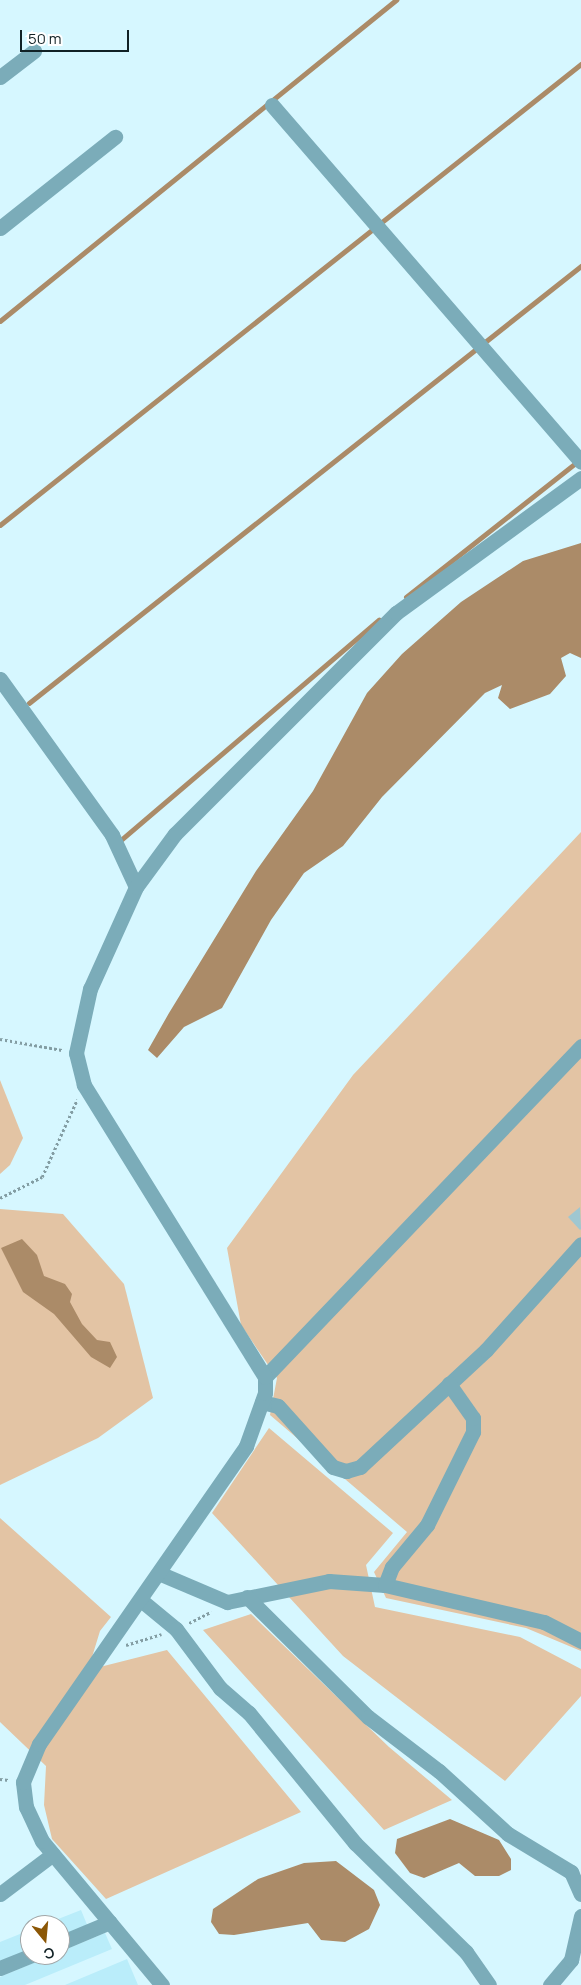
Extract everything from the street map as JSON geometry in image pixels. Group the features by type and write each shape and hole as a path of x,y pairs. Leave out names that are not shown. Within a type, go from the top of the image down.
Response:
{"street":[{"path":"0,77 34,52"},
{"path":"272,105 581,462"},
{"path":"0,228 116,137"},
{"path":"265,1377 84,1085 76,1053 90,989 136,887 175,834 396,614 581,478"},
{"path":"0,679 112,834 136,887"},
{"path":"162,1985 53,1854 26,1807 23,1782 40,1744 161,1574 246,1446 262,1402 265,1377 581,1046"},
{"path":"262,1402 278,1406 333,1467 346,1471 360,1467 449,1384 581,1244"},
{"path":"385,1585 392,1568 427,1525 473,1432 473,1418 449,1384"},
{"path":"161,1574 227,1602 329,1581 385,1585 544,1622 581,1642"},
{"path":"248,1597 368,1717 439,1771 508,1834 571,1872 581,1894"},
{"path":"142,1601 176,1630 220,1688 249,1713 355,1843 466,1952 489,1985"},
{"path":"0,1894 53,1854"},
{"path":"550,1985 571,1960 581,1916"},
{"path":"70,1939 110,1922"},
{"path":"0,1968 20,1960"}],"path":[{"path":"0,1039 76,1053"},
{"path":"0,1198 42,1177 84,1085"}],"shaded area":[{"path":"581,543 581,658 570,653 561,658 566,676 550,694 510,709 498,698 502,685 485,693 382,797 343,846 304,873 271,920 222,1008 184,1027 157,1058 148,1050 169,1013 256,871 313,791 367,693 402,654 461,602 523,561"},
{"path":"581,832 581,1651 526,1628 386,1598 374,1572 407,1532 270,1415 277,1378 241,1325 227,1248 353,1075"},
{"path":"0,1080 23,1138 10,1165 0,1174"},
{"path":"0,1209 63,1214 124,1284 153,1398 98,1438 0,1485"},
{"path":"22,1239 37,1255 44,1276 65,1284 72,1294 70,1302 82,1324 97,1340 110,1342 117,1357 110,1368 91,1357 54,1314 23,1292 1,1248"},
{"path":"269,1428 393,1533 366,1565 375,1607 520,1637 581,1669 581,1696 505,1781 343,1656 212,1513"},
{"path":"0,1518 111,1617 100,1631 88,1670 167,1650 301,1812 106,1899 52,1839 44,1805 46,1766 0,1722"},
{"path":"251,1614 389,1747 452,1800 384,1830 203,1630"},
{"path":"450,1819 499,1840 511,1859 511,1870 499,1876 475,1876 459,1863 424,1878 410,1873 395,1853 397,1839"},
{"path":"336,1861 374,1890 380,1905 369,1929 345,1942 321,1940 308,1923 234,1935 219,1934 211,1922 213,1909 258,1879 304,1863"},
{"path":"81,1910 88,1927 70,1934 70,1915 68,1915"},
{"path":"105,1933 112,1949 25,1985 0,1985 0,1977 29,1965 70,1965 70,1948"},
{"path":"20,1934 20,1954 0,1962 0,1942"},
{"path":"127,1959 138,1985 65,1985"}],"building":[{"path":"580,1207 581,1229 580,1230 568,1217"}],"waterway":[{"path":"0,321 396,0"},
{"path":"0,525 581,64"},
{"path":"29,703 581,266"},
{"path":"406,597 578,461"},
{"path":"121,840 379,620"}]}
